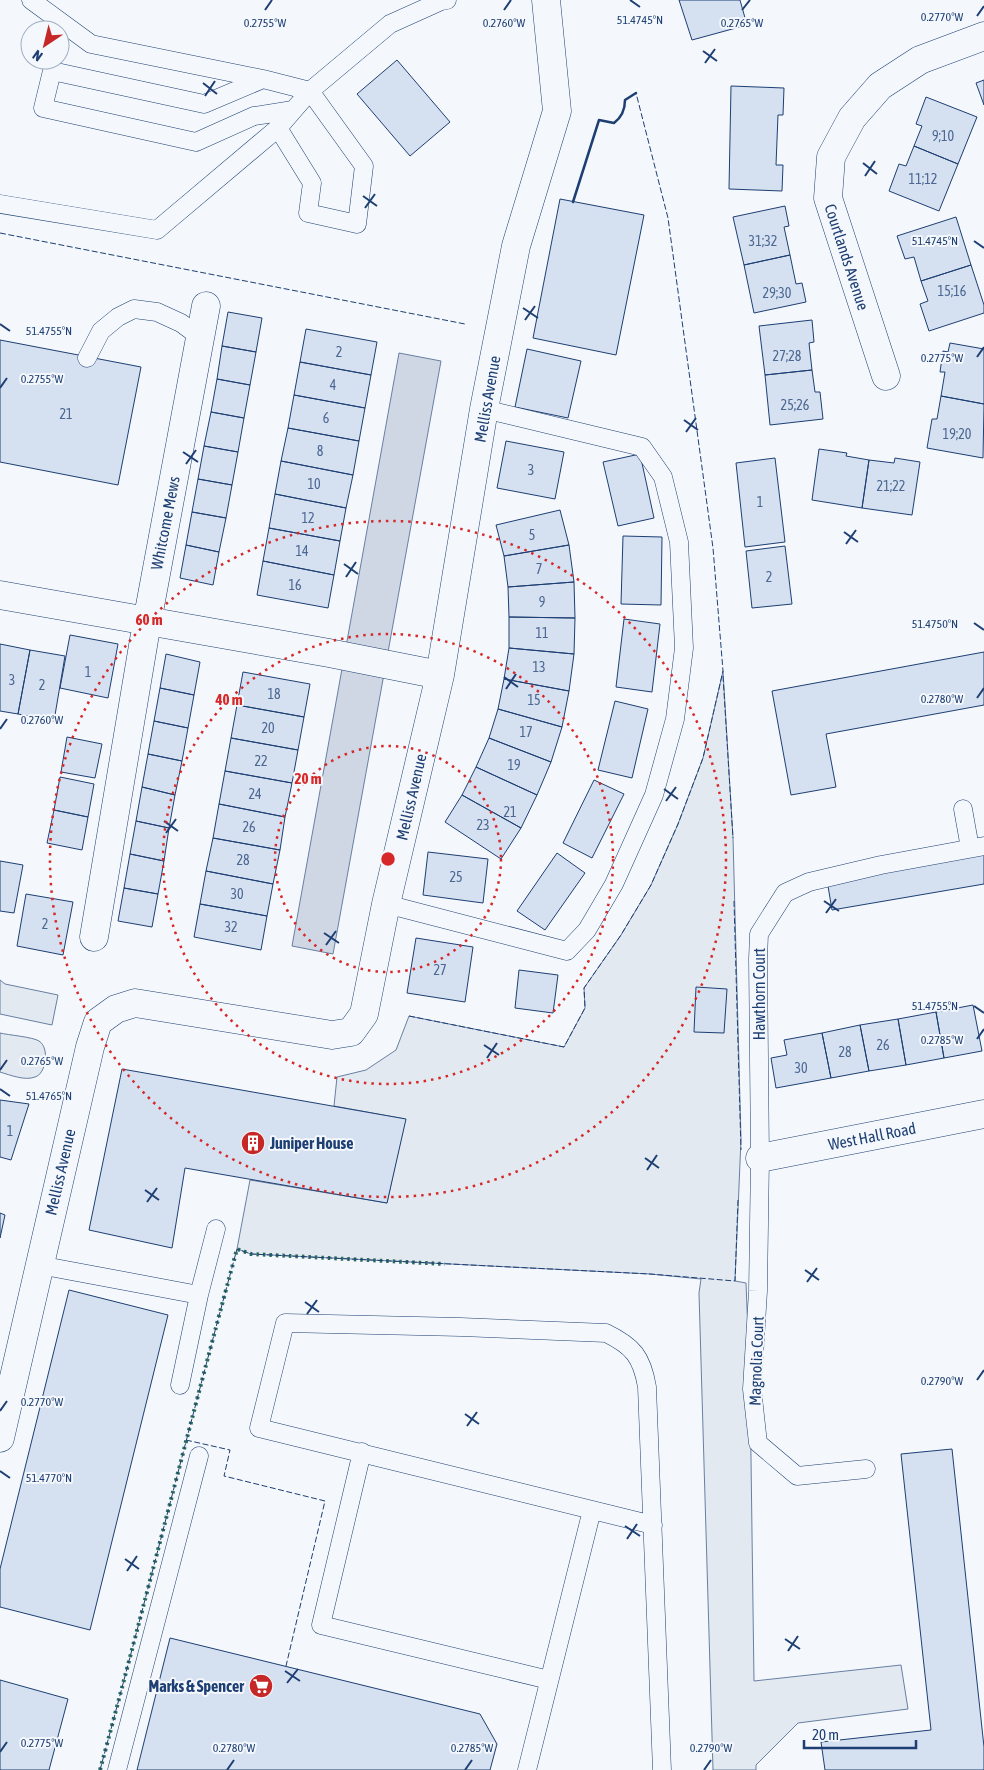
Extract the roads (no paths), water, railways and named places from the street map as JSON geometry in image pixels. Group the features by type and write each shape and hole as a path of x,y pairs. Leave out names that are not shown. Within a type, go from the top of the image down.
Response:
{"street":[{"name":"Melliss Avenue","path":"0,1438 90,1047 98,1022 116,1009 135,1003 332,1035 351,1032 364,1014 386,904 440,675 484,410 516,246 557,111 546,0"},
{"name":"Courtlands Avenue","path":"886,376 828,198 831,156 852,118 880,86 920,60 984,36"},
{"name":"Whitcome Mews","path":"94,937 147,622 206,306"},
{"path":"0,595 329,653 440,675"},
{"name":"West Hall Road","path":"760,1158 984,1114"}],"lane":[{"path":"31,0 91,44 263,79 310,91 364,166 357,224 308,213 312,183 278,128"},
{"path":"0,204 157,230 278,128 310,91 390,24 440,1 447,0"},
{"path":"263,79 204,104 52,71 43,108 196,142 254,116 293,110"},
{"path":"88,358 100,331 118,317 134,309 157,312 181,323 200,337"},
{"path":"386,904 567,951 587,930 614,884 654,795 675,719 684,648 679,542 663,477 642,447 484,410"},
{"path":"962,809 977,847"},
{"name":"Hawthorn Court","path":"760,1158 759,934 785,893 809,882 881,865 977,847"},
{"name":"Magnolia Court","path":"760,1158 758,1292 752,1389 758,1443 797,1476 866,1469"},
{"path":"180,1385 199,1295 216,1229"},
{"path":"39,1265 199,1295"},
{"path":"653,1525 259,1428 285,1323 606,1333 624,1342 638,1357 647,1387 653,1525 662,1770"},
{"path":"362,1452 321,1625 549,1680"},
{"path":"117,1770 199,1456"},
{"path":"527,1770 592,1510"}],"place":[{"name":"Juniper House","path":"253,1143"},
{"name":"Marks & Spencer","path":"261,1686"}]}
